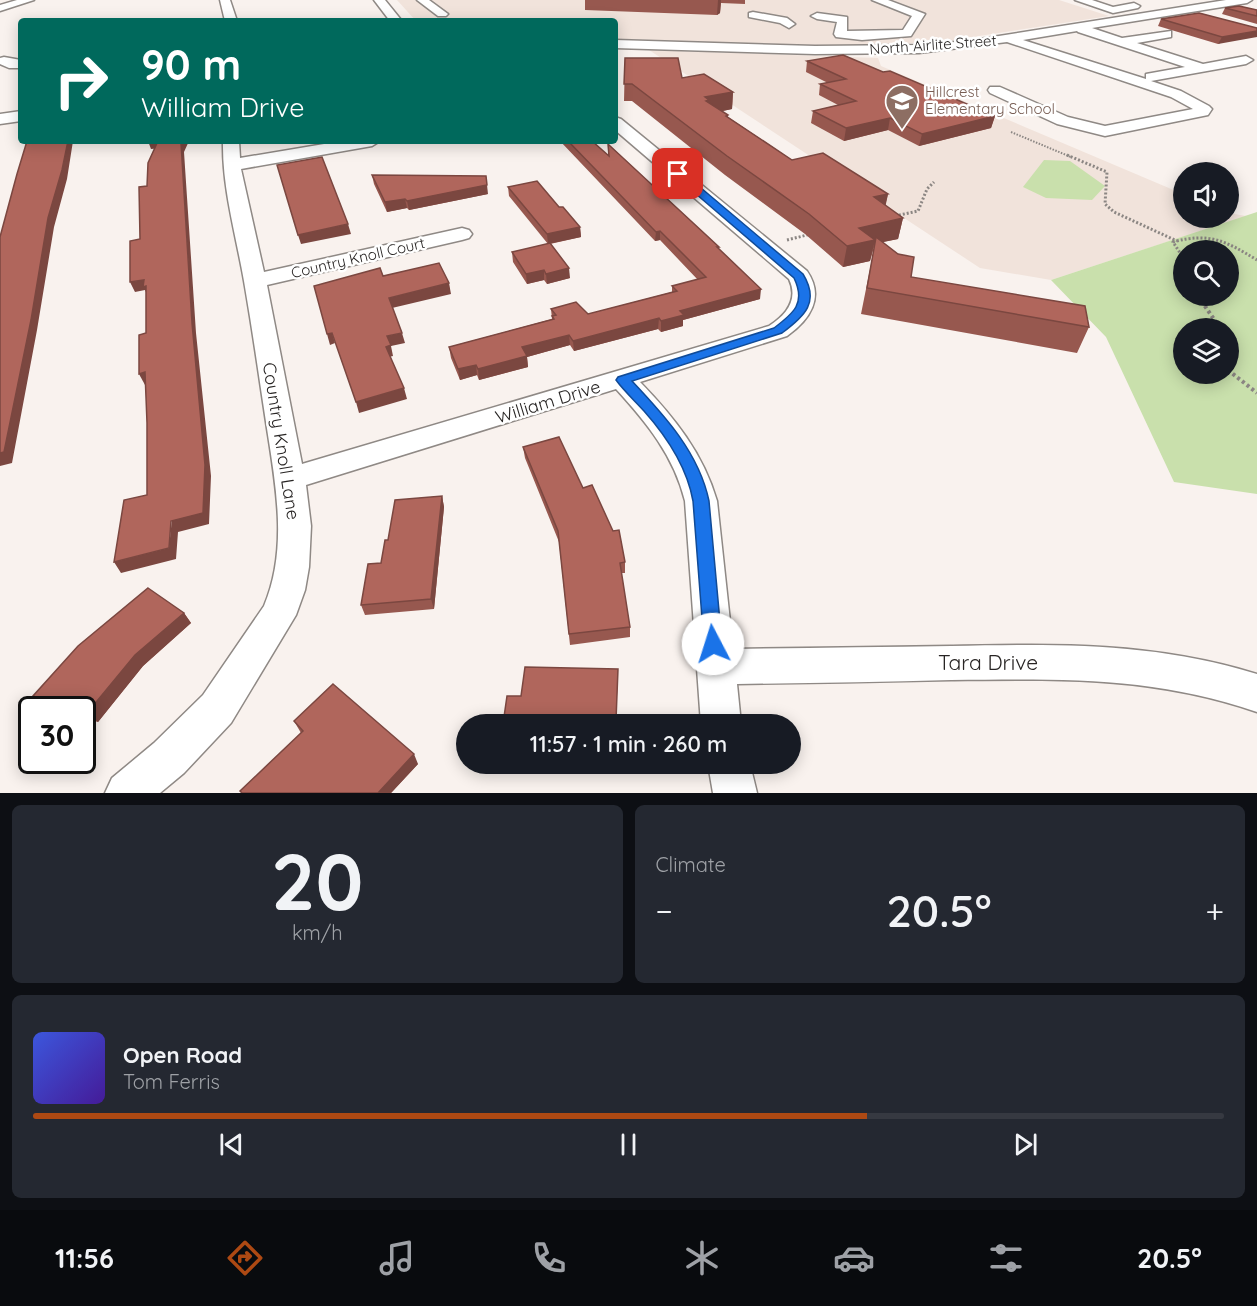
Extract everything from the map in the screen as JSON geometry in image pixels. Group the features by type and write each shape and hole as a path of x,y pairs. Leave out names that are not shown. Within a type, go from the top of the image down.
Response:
{"street":[{"path":"2,14 29,0"},
{"path":"225,0 230,18"},
{"path":"379,0 394,18"},
{"path":"422,0 442,14"},
{"path":"1080,0 1113,10 1175,0"},
{"path":"1115,0 1136,6"},
{"name":"North Airlite Street","path":"618,44 883,50 967,45 1247,0"},
{"path":"817,16 849,18 840,34 862,36 906,33 919,14 873,2"},
{"path":"1233,2 1257,7"},
{"path":"1159,3 1216,19"},
{"path":"753,15 783,20 789,24"},
{"path":"1078,27 1202,68"},
{"path":"1098,46 1167,34"},
{"path":"994,90 1073,125 1098,130 1193,116 1203,112 1204,108 1176,94 1008,39"},
{"path":"18,56 4,61 9,64 18,64"},
{"path":"1151,77 1246,60"},
{"path":"0,119 18,116"},
{"path":"618,125 763,246"},
{"path":"231,153 337,144"},
{"name":"Country Knoll Lane","path":"127,793 169,758 217,710 278,615 288,590 292,567 295,526 290,479 231,153"},
{"name":"Country Knoll Court","path":"255,281 462,234"},
{"name":"William Drive","path":"290,479 623,380 778,331 790,324 806,299 803,282 763,246"},
{"path":"623,380 671,436 685,455 697,479 701,501 720,714"},
{"name":"Tara Drive","path":"715,667 1027,661 1126,665 1178,670 1227,681 1257,693"},
{"path":"731,774 735,793"}],"path":[{"path":"1011,132 1107,172 1105,204 1114,212 1175,240"},
{"path":"884,218 918,211 927,189 934,182"},
{"path":"763,246 816,233"},
{"path":"1187,240 1216,237 1222,240"},
{"path":"1239,248 1257,260"},
{"path":"1239,379 1257,393"}],"shaded area":[{"path":"397,0 1059,0 1109,16 940,42 835,46 618,39 618,18 413,18"},
{"name":"Hillcrest Elementary School","path":"649,50 878,58 881,66 1173,190 1173,228 1209,228 1051,280 980,268"}],"green space":[{"path":"1044,160 1070,161 1105,186 1092,200 1046,198 1023,187"},
{"path":"1257,212 1257,494 1174,482 1106,337 1051,280 1209,228 1239,228 1239,218"}],"building":[{"path":"1239,6 1257,10 1257,16 1225,8"},
{"path":"1199,13 1257,28 1257,31 1222,37 1161,19"},
{"path":"843,55 883,72 890,71 995,116 922,134 890,118 846,128 813,111 856,101 820,84 846,79 807,61"},
{"path":"625,58 678,58 682,78 704,74 733,92 705,97 709,100 706,101 728,115 726,116 792,160 823,153 888,194 874,197 903,218 859,228 875,240 847,246 809,214 632,84 624,84"},
{"path":"26,144 67,144 48,218 31,320 4,452 0,453 0,237"},
{"path":"157,144 181,144 192,323 205,465 203,513 171,521 169,548 114,562 124,500 147,495 145,372 139,374 139,335 146,333 146,286 143,287 144,280 130,282 130,241 140,239 139,187 147,186 148,163"},
{"path":"571,144 595,144 609,156 608,144 761,289 680,311 684,315 661,321 659,318 573,341 569,335 522,347 527,356 478,369 476,365 458,369 449,347 554,319 552,316 556,315 551,309 576,302 588,314 677,291 672,286 706,277 660,231 656,232"},
{"path":"322,157 348,224 298,235 277,165"},
{"path":"372,175 486,176 487,185 407,201 405,199 385,202"},
{"path":"537,181 580,227 547,234 508,187"},
{"path":"876,237 898,254 914,257 911,277 1085,306 1089,327 867,288"},
{"path":"550,243 569,268 546,274 544,270 526,274 512,252"},
{"path":"439,263 449,283 389,298 402,333 387,336 391,345 386,347 404,388 356,402 332,333 327,334 314,286 380,268 383,276"},
{"path":"559,437 583,488 592,485 613,531 619,530 625,562 620,563 630,627 569,634 558,531 523,447"},
{"path":"442,496 431,599 361,605 368,564 381,563 385,540 388,540 395,500"},
{"path":"148,588 184,613 135,655 96,702 96,696 33,696 78,646"},
{"path":"525,667 618,669 616,714 504,714 507,696 521,696"},
{"path":"333,684 414,754 378,793 242,793 240,791 303,731 294,721"}],"place":[{"name":"Hillcrest Elementary School","path":"902,130"}],"route":[{"path":"678,174 799,276 806,291 806,299 799,312 790,324 778,331 623,380 671,436 685,455 697,479 701,501 713,644"}]}
